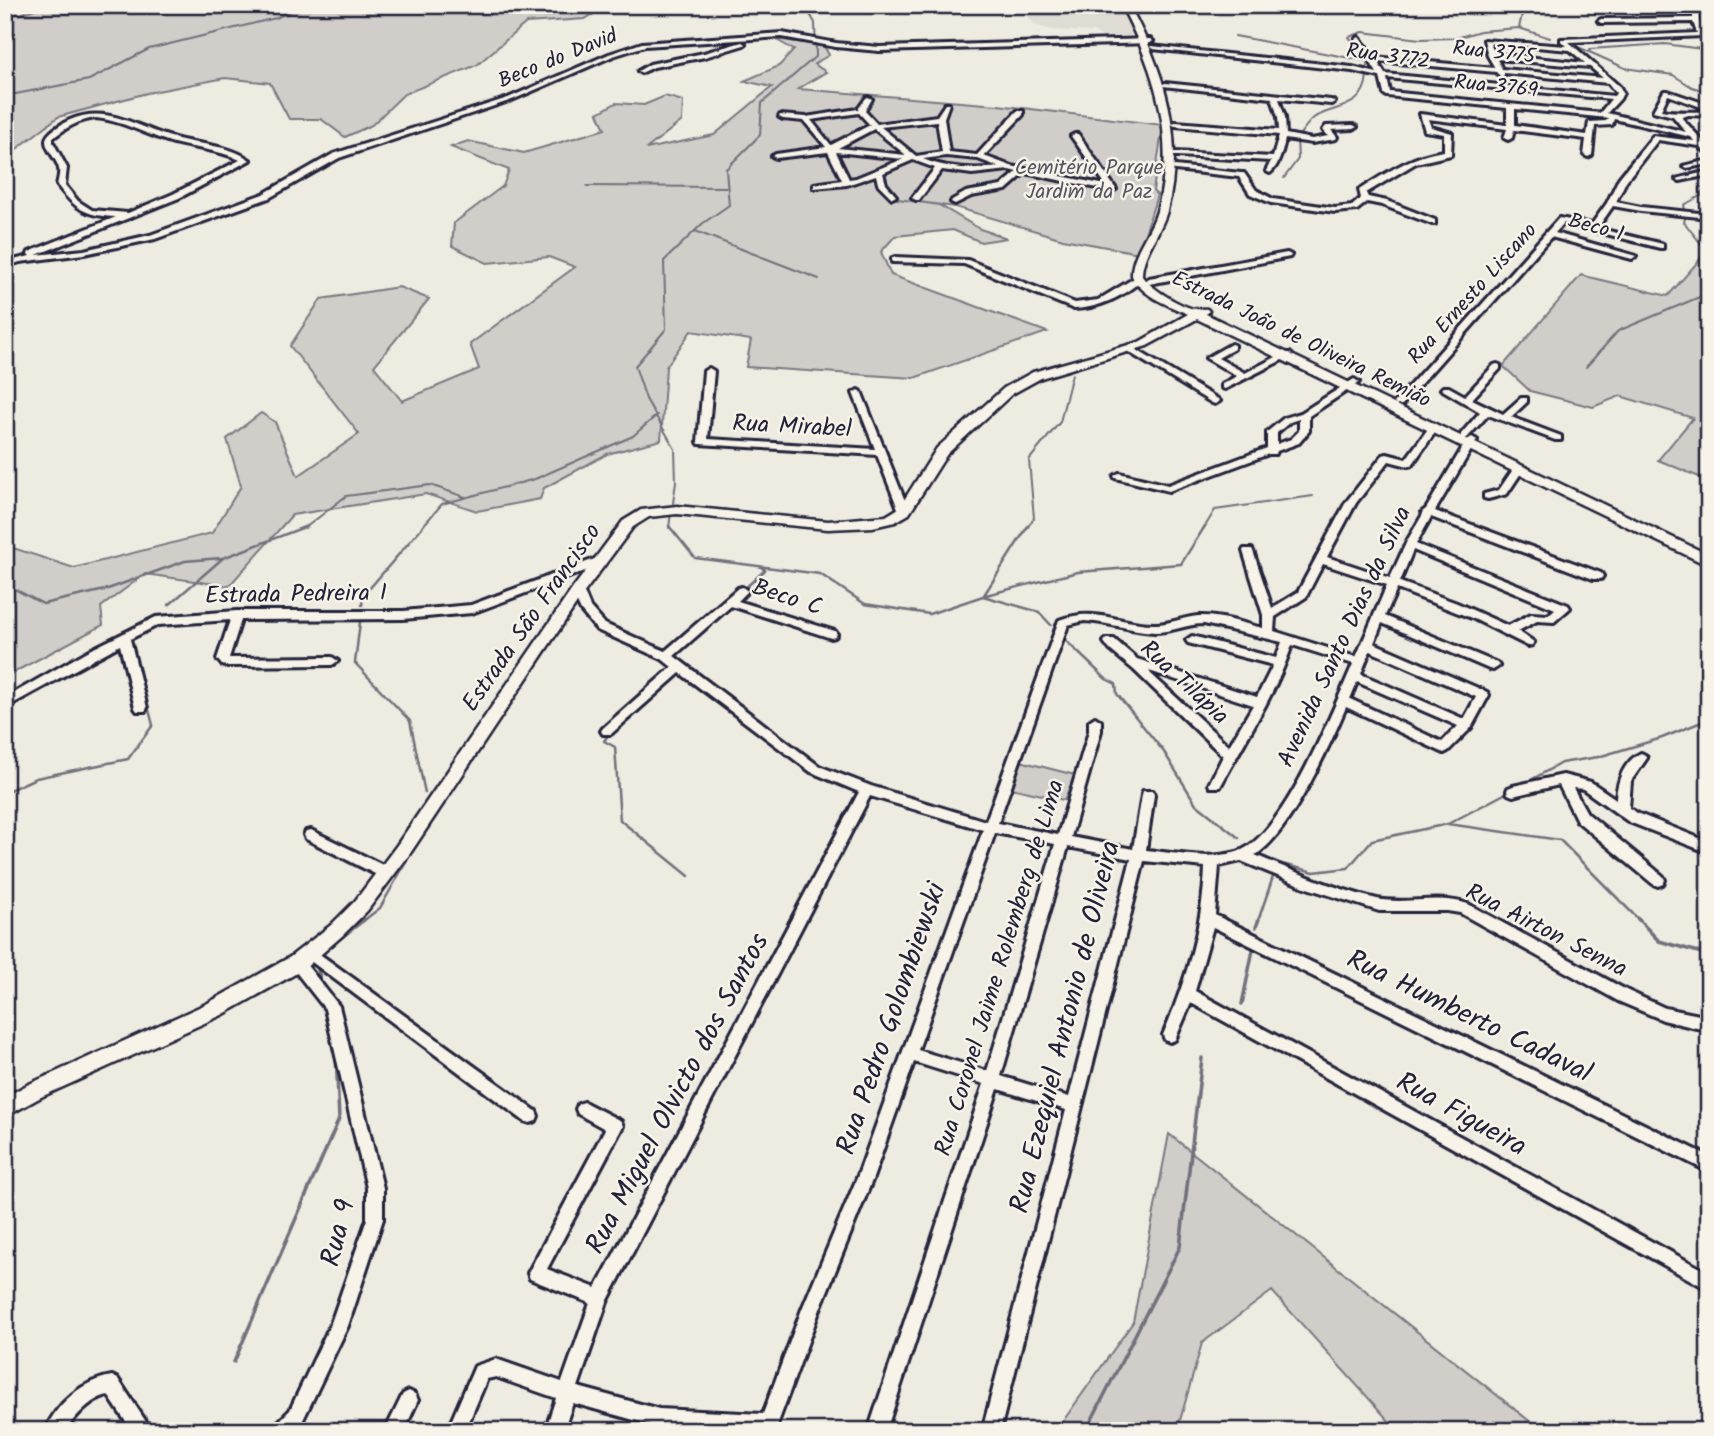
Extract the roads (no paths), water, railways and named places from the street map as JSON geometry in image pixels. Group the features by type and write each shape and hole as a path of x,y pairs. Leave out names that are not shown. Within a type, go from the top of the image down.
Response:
{"main road":[{"name":"Estrada João de Oliveira Remião","path":"1125,5 1149,43 1169,124 1169,192"},
{"name":"Estrada João de Oliveira Remião","path":"1131,5 1165,85 1175,124 1177,153 1163,210 1153,237 1137,267 1141,283 1287,355 1399,403 1527,473 1709,561"},
{"name":"Estrada João de Oliveira Remião","path":"1201,313 1351,384 1433,428 1468,440"},
{"path":"904,511 942,451 1008,391 1037,375 1130,349 1201,313"},
{"name":"Estrada João de Oliveira Remião","path":"1527,473 1709,553"},
{"name":"Estrada São Francisco","path":"5,1108 34,1091 215,1009 310,958 361,906 386,873 578,591 628,524 654,512 677,510 828,525 873,523 904,511"}],"street":[{"path":"1602,115 1620,93 1563,40 1701,36 1696,20 1696,5"},
{"path":"1601,21 1696,20"},
{"name":"Beco do David","path":"5,265 18,260 84,252 152,237 266,195 336,156 510,99 611,55 644,44 782,35 836,45 879,48 1149,43"},
{"path":"641,71 652,65 745,44 758,37"},
{"path":"1359,39 1383,76"},
{"path":"1507,88 1491,56 1488,40 1573,51"},
{"name":"Rua 3772","path":"1149,43 1352,69 1383,76 1618,98"},
{"path":"1491,56 1590,65"},
{"name":"Rua 3775","path":"1374,59 1611,82"},
{"name":"Rua 3769","path":"1383,76 1387,94 1612,116 1690,135"},
{"path":"1165,85 1331,102"},
{"path":"1709,108 1667,92 1657,111 1676,115 1709,114"},
{"path":"1238,93 1240,105"},
{"path":"1270,171 1283,135 1284,117 1275,97"},
{"path":"783,117 806,119 861,111 869,99"},
{"path":"946,154 940,118 947,105"},
{"path":"1508,138 1511,106"},
{"path":"861,111 914,158 939,169 978,172 1009,168"},
{"path":"979,157 1020,113"},
{"path":"18,260 176,196 246,159 229,151 174,140 116,116 100,115 75,120 50,136 48,142 64,168 61,185 75,205 93,215 128,215"},
{"path":"1676,115 1690,135 1709,153"},
{"path":"1365,199 1362,192 1389,174 1427,156 1448,153 1448,133 1428,129 1423,116 1589,137"},
{"path":"1588,155 1592,124 1609,122 1612,116"},
{"path":"831,149 875,126 940,118"},
{"path":"806,119 831,149 846,183"},
{"path":"1175,124 1283,135 1315,142 1333,137 1327,130 1329,128 1353,127"},
{"path":"776,156 831,149 914,158 946,154 979,157 1009,168 1112,189 1075,136"},
{"path":"1660,246 1606,233 1594,227 1611,203 1622,180 1656,138 1699,144"},
{"path":"1177,153 1276,159"},
{"path":"817,186 846,183 914,158"},
{"path":"1687,166 1709,162"},
{"path":"1175,168 1241,175 1255,194 1271,201 1303,207 1347,210 1365,199 1384,203 1432,222"},
{"path":"916,198 939,169"},
{"path":"955,202 969,194 1003,188 1023,171"},
{"path":"879,172 882,184 892,196"},
{"path":"1680,179 1709,173"},
{"path":"1611,203 1709,216"},
{"name":"Rua Ernesto Liscano","path":"1399,403 1563,219 1594,227"},
{"name":"Beco 1","path":"1550,234 1632,256"},
{"path":"895,260 965,262 1074,306 1096,305 1141,283 1287,256"},
{"path":"1231,347 1212,358 1244,376"},
{"path":"1130,349 1215,401"},
{"path":"1225,386 1287,355"},
{"path":"1467,399 1497,367"},
{"name":"Rua Mirabel","path":"709,371 703,442 880,452"},
{"path":"1272,452 1272,432 1287,420 1304,415 1351,384"},
{"path":"1447,389 1486,411 1558,438"},
{"path":"858,393 904,511"},
{"path":"1505,418 1524,400"},
{"name":"Avenida Santo Dias da Silva","path":"578,591 585,608 601,627 666,656 815,769 867,790 990,827 1139,855 1212,863 1242,856 1260,846 1283,817 1323,747 1410,545 1486,411"},
{"path":"1119,476 1169,488 1272,452 1295,441 1304,431 1304,415"},
{"path":"1269,615 1302,594 1351,502 1387,457 1408,463 1433,428"},
{"path":"1488,496 1503,492 1527,473"},
{"path":"1427,512 1597,576"},
{"path":"1410,545 1564,608 1550,620 1535,617 1508,631"},
{"path":"1248,551 1269,615 1268,635 1360,662"},
{"path":"1321,559 1393,583 1528,642"},
{"name":"Estrada Pedreira I","path":"5,704 156,621 237,615 404,615 472,609 600,561"},
{"path":"666,656 742,591"},
{"name":"Beco C","path":"730,602 831,635"},
{"path":"237,615 223,659 226,662 332,661"},
{"name":"Rua Pedro Golombiewski","path":"767,1427 865,1178 1063,623 1086,617 1155,629 1189,620 1204,620 1268,635"},
{"path":"1378,617 1493,666"},
{"path":"124,638 141,708"},
{"path":"1192,640 1281,663"},
{"path":"1215,785 1229,754 1261,703 1281,663 1288,641"},
{"name":"Rua Tilápia","path":"1110,642 1115,649 1138,663 1147,677 1229,754"},
{"path":"1344,701 1444,748 1467,725 1483,695 1367,645"},
{"path":"1138,663 1261,703"},
{"path":"607,731 679,667"},
{"path":"1355,676 1467,725"},
{"name":"Rua Coronel Jaime Rolemberg de Lima","path":"877,1431 946,1229 992,1082 1096,730 1095,721"},
{"path":"1623,810 1623,781 1641,758"},
{"path":"1563,780 1582,817 1658,880"},
{"path":"1513,791 1544,781 1563,780 1586,785 1634,818 1709,848"},
{"name":"Rua Miguel Olvicto dos Santos","path":"554,1431 600,1298 867,790"},
{"name":"Rua Ezequiel Antonio de Oliveira","path":"991,1431 1139,855 1148,795"},
{"path":"311,835 386,873"},
{"name":"Rua Airton Senna","path":"1242,856 1312,884 1378,905 1447,905 1463,908 1623,996 1663,1014 1709,1024"},
{"path":"1170,1035 1188,994 1206,917 1212,863"},
{"name":"Rua Humberto Cadaval","path":"1206,917 1709,1164"},
{"path":"310,958 530,1116"},
{"name":"Rua 9","path":"282,1431 296,1416 329,1349 375,1219 375,1188 332,1006 310,958"},
{"name":"Rua Figueira","path":"1188,994 1709,1282"},
{"path":"909,1054 1073,1105"},
{"path":"584,1109 615,1126 536,1273 600,1298"},
{"path":"456,1431 481,1372 488,1368 496,1368 567,1393 659,1418 767,1427"},
{"path":"54,1431 64,1416 101,1385 112,1385 143,1431"},
{"path":"394,1431 409,1400"}],"waterway":[{"path":"5,96 89,80 149,49 276,18 304,5"},
{"path":"656,416 646,399 635,366 666,329 664,261 702,224 729,205 726,169 760,135 762,103 816,56 815,23 805,5"},
{"path":"1519,28 1524,5"},
{"path":"1367,68 1367,61 1349,37 1363,32 1420,39 1456,38 1480,31 1519,28"},
{"path":"1519,28 1550,38"},
{"path":"1235,36 1366,61"},
{"path":"1590,49 1665,44 1709,50"},
{"path":"1576,46 1625,68 1673,75 1692,87 1709,92"},
{"path":"1284,178 1298,159 1297,138 1308,124 1315,117 1355,100 1361,95 1367,76"},
{"path":"1685,210 1684,205 1702,195 1700,189 1709,182"},
{"path":"587,186 727,187"},
{"path":"1686,215 1684,222 1709,254"},
{"path":"695,231 819,279"},
{"path":"1586,367 1618,331 1709,293"},
{"path":"1027,528 1034,518 1029,460 1060,422 1072,374"},
{"path":"421,528 442,504 535,479 633,436 656,416"},
{"path":"656,416 675,449 676,482 673,503"},
{"path":"305,528 346,496 430,485 465,497"},
{"path":"1204,528 1215,510 1313,496"},
{"path":"669,526 671,512"},
{"path":"169,605 223,558 307,526"},
{"path":"362,605 363,596 423,526"},
{"path":"669,526 695,558 820,574 865,604 929,614 983,596 1039,612 1051,625"},
{"path":"984,595 1028,526"},
{"path":"986,595 1078,572 1181,564 1205,526"},
{"path":"5,584 43,604 105,590 185,561 221,558"},
{"path":"743,590 765,570 761,567"},
{"path":"360,622 355,663 410,721 425,793"},
{"path":"1062,637 1106,679 1116,684 1117,694 1164,752 1196,804 1239,838"},
{"path":"5,792 36,778 128,759 153,725 130,639"},
{"path":"1522,785 1561,763 1598,757 1662,738 1709,719"},
{"path":"611,731 604,741 615,747 620,820 689,876"},
{"path":"1448,824 1510,791"},
{"path":"1266,860 1314,872 1348,868 1372,840 1448,824"},
{"path":"1448,824 1560,840 1640,921"},
{"path":"363,921 380,908 417,843"},
{"path":"1258,921 1274,874"},
{"path":"325,950 365,919"},
{"path":"1256,927 1259,919"},
{"path":"1638,919 1659,941 1709,955"},
{"path":"1242,1004 1254,945"},
{"path":"316,962 322,986"},
{"path":"234,1362 339,1119 336,1054"},
{"path":"1086,1431 1180,1247 1202,1058"}],"park label":[{"name":"Cemitério Parque Jardim da Paz","path":"1089,180"}]}
